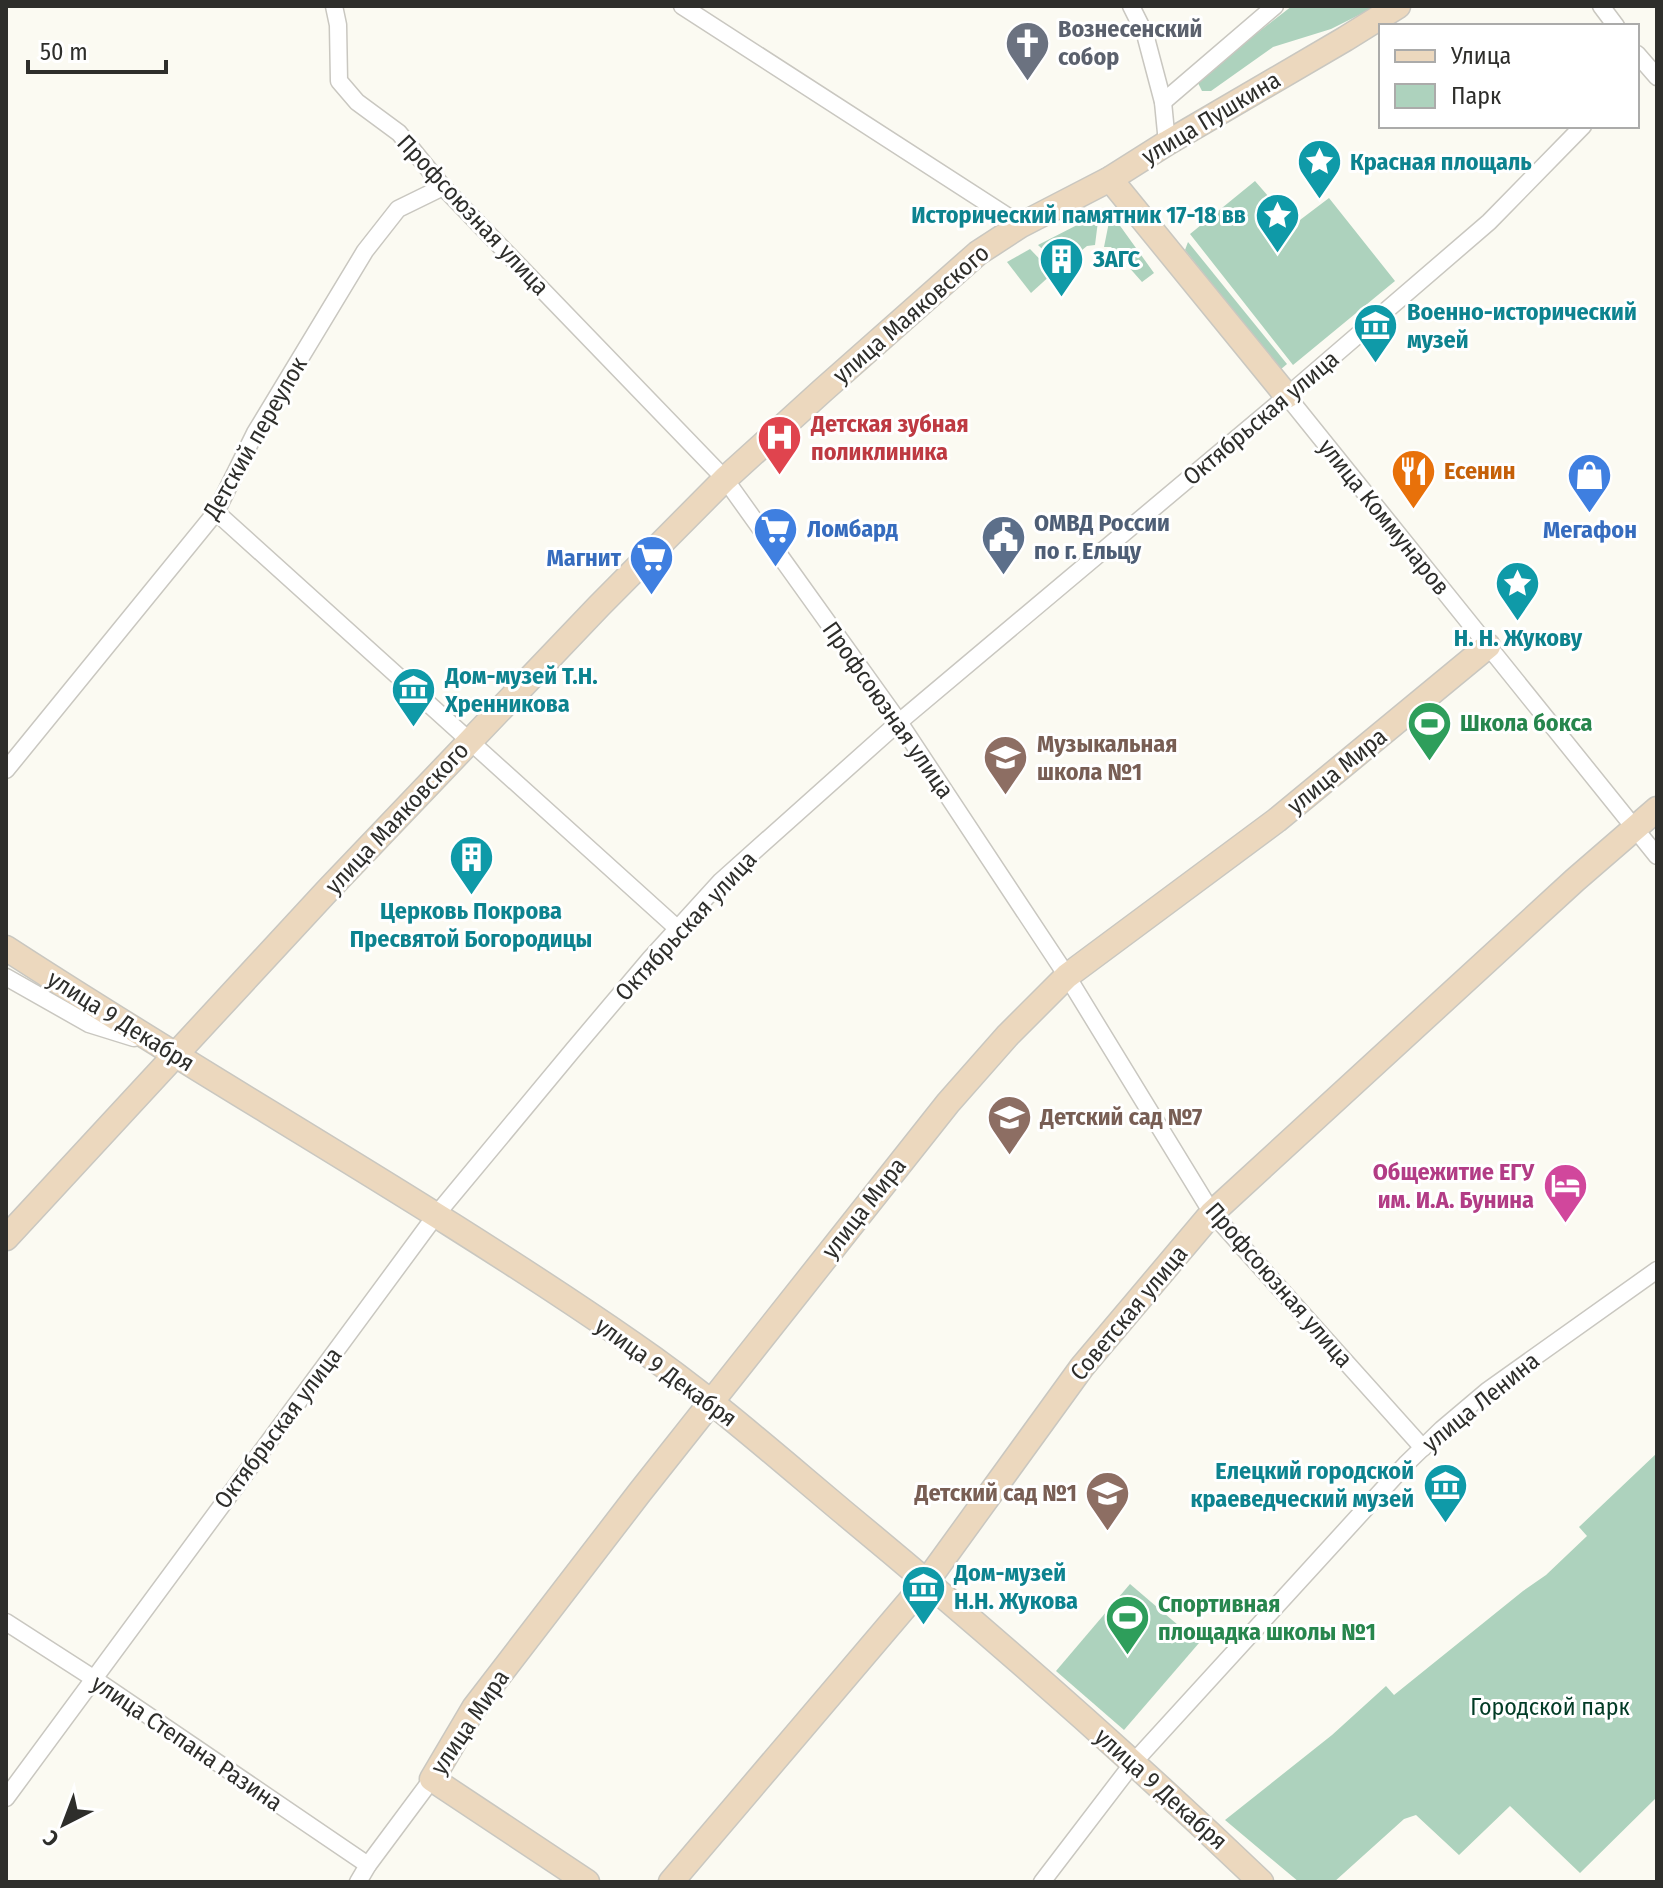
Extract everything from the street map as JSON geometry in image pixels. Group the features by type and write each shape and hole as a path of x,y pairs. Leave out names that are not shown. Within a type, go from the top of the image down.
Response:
{"street":[{"name":"Профсоюзная улица","path":"334,6 338,25 339,81 357,102 399,133 443,187 725,479 899,722 1067,976 1212,1213 1423,1448"},
{"path":"682,6 1021,225"},
{"path":"1131,6 1145,34 1163,102 1167,143"},
{"path":"1163,102 1275,6"},
{"name":"улица Пушкина","path":"1021,225 1110,179 1398,6"},
{"path":"1601,6 1614,24"},
{"path":"1644,60 1657,77"},
{"name":"Октябрьская улица","path":"6,1798 436,1215 552,1074 721,881 899,722 1489,222 1581,128"},
{"name":"улица Коммунаров","path":"1110,179 1657,856"},
{"name":"Детский переулок","path":"6,770 216,512 255,433 365,251 398,209 443,187"},
{"name":"улица Маяковского","path":"6,1238 168,1051 725,479 978,253 1021,225"},
{"path":"216,512 678,929"},
{"name":"улица Мира","path":"358,1882 432,1779 474,1708 640,1492 948,1103 1008,1035 1067,976 1277,820 1488,646"},
{"name":"Советская улица","path":"671,1882 927,1581 1082,1367 1212,1213 1575,880 1657,809"},
{"name":"улица 9 Декабря","path":"6,948 436,1215 635,1345 711,1402 927,1581 1133,1763 1261,1882"},
{"path":"6,977 89,1024 168,1051"},
{"name":"улица Ленина","path":"1042,1882 1133,1763 1423,1448 1487,1391 1657,1270"},
{"name":"улица Степана Разина","path":"6,1622 368,1865"},
{"path":"432,1779 587,1882"}],"green space":[{"path":"1292,6 1377,6 1331,29 1273,47 1211,91 1202,91 1198,83 1205,73"},
{"path":"1255,181 1290,221 1296,223 1329,198 1395,281 1293,365 1190,234"},
{"path":"1098,221 1095,245 1087,246 1061,267 1038,245 1083,222"},
{"path":"1109,222 1118,223 1154,273 1142,282 1111,247 1104,247"},
{"path":"1188,242 1287,364 1280,370 1185,250"},
{"path":"1030,249 1053,273 1031,293 1007,262"},
{"name":"Городской парк","path":"1657,1453 1657,1797 1580,1873 1510,1806 1459,1855 1416,1815 1404,1819 1334,1882 1299,1882 1225,1820 1332,1735 1386,1686 1394,1695 1546,1575 1587,1536 1579,1527"},
{"name":"Спортивная площадка школы №1","path":"1130,1584 1199,1643 1124,1730 1056,1671"}],"place":[{"name":"Вознесенский собор","path":"1027,82"},
{"name":"Красная площаль","path":"1319,201"},
{"name":"Исторический памятник 17-18 вв","path":"1277,254"},
{"name":"ЗАГС","path":"1062,298"},
{"name":"Военно-исторический музей","path":"1376,365"},
{"name":"Детская зубная поликлиника","path":"780,477"},
{"name":"Есенин","path":"1413,510"},
{"name":"Мегафон","path":"1590,515"},
{"name":"Ломбард","path":"776,568"},
{"name":"ОМВД России по г. Ельцу","path":"1003,576"},
{"name":"Магнит","path":"652,597"},
{"name":"Н. Н. Жукову","path":"1518,623"},
{"name":"Дом-музей Т.Н. Хренникова","path":"414,729"},
{"name":"Школа бокса","path":"1429,762"},
{"name":"Музыкальная школа №1","path":"1006,797"},
{"name":"Церковь Покрова Пресвятой Богородицы","path":"471,896"},
{"name":"Детский сад №7","path":"1009,1156"},
{"name":"Общежитие ЕГУ им. И.А. Бунина","path":"1565,1225"},
{"name":"Елецкий городской краеведческий музей","path":"1445,1524"},
{"name":"Детский сад №1","path":"1108,1532"},
{"name":"Дом-музей Н.Н. Жукова","path":"923,1626"},
{"name":"Спортивная площадка школы №1","path":"1127,1657"}]}
